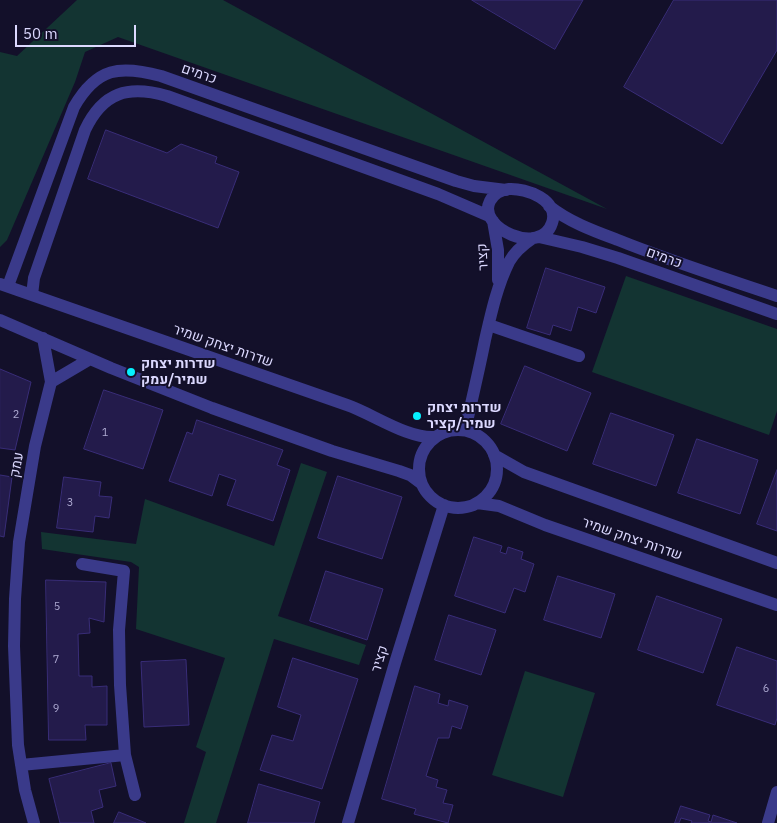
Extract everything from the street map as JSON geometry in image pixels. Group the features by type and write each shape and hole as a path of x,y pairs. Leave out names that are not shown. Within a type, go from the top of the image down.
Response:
{"street":[{"name":"כרמים","path":"4,285 74,107 91,84 105,75 118,70 133,70 161,76 456,181 474,186 506,190"},
{"path":"32,295 34,278 85,130 92,116 101,106 112,98 127,92 141,90 167,96 438,194 491,218 509,234 522,238 545,235 552,224 553,218 549,206 542,198 518,189 506,190 498,193 491,199 488,208 491,218"},
{"name":"כרמים","path":"549,206 593,230 642,250 777,296"},
{"name":"קציר","path":"465,430 497,292 498,250 491,218"},
{"name":"כרמים","path":"536,237 582,247 618,258 777,314"},
{"name":"קציר","path":"497,292 510,261 522,246 536,237"},
{"name":"שדרות יצחק שמיר","path":"4,285 356,408 415,435 435,437"},
{"path":"0,320 90,359 212,408 332,450 399,470 422,484"},
{"path":"489,325 579,356"},
{"name":"עמק","path":"34,823 25,790 18,745 14,646 19,542 35,446 52,382 43,338"},
{"path":"52,382 90,359"},
{"path":"465,430 477,435 487,443 494,455 496,466 494,482 485,496 477,503 455,507 444,505 427,493 422,484 419,474 421,458 427,444 435,437 444,432 465,430"},
{"name":"שדרות יצחק שמיר","path":"494,455 524,472 777,563"},
{"name":"שדרות יצחק שמיר","path":"477,503 499,506 545,525 777,605"},
{"name":"קציר","path":"348,823 444,505"},
{"path":"82,564 123,577"},
{"path":"107,576 123,577"},
{"path":"123,577 119,630 120,685 125,755 135,795"},
{"path":"21,765 125,755"},
{"path":"768,823 777,792"}],"green space":[{"path":"77,0 223,0 607,209 118,37 85,52 75,82 7,240 0,247 0,52 17,56"},
{"path":"626,276 777,329 777,411 769,435 592,372"},
{"path":"301,463 327,472 278,616 366,645 359,665 274,639 216,823 184,823 206,752 196,747 225,658 136,629 139,567 131,562 42,549 41,532 136,544 145,499 274,546"},
{"path":"525,671 595,693 563,797 492,775"}],"building":[{"path":"472,0 583,0 555,49"},
{"path":"674,0 777,0 777,50 722,144 624,87"},
{"path":"106,130 167,153 181,144 217,157 215,163 239,172 218,228 88,179"},
{"path":"546,268 605,287 596,313 578,307 571,331 553,325 550,335 527,328"},
{"path":"525,366 591,393 567,451 501,424"},
{"path":"0,369 31,382 15,450 0,448"},
{"path":"104,390 163,410 143,469 84,449"},
{"path":"611,413 674,435 656,486 593,464"},
{"path":"197,420 283,450 277,465 290,470 273,521 227,505 236,480 219,474 212,496 169,481 187,432 192,434"},
{"path":"697,439 758,460 740,514 678,493"},
{"path":"777,470 777,531 757,524"},
{"path":"0,475 12,477 4,537 0,536"},
{"path":"338,476 402,497 382,559 318,538"},
{"path":"64,477 101,482 99,496 112,497 109,518 95,516 93,532 57,528"},
{"path":"474,537 502,546 500,552 506,554 508,547 523,552 521,559 534,564 525,592 514,588 505,613 455,596"},
{"path":"326,571 383,589 367,640 310,621"},
{"path":"558,576 615,594 601,638 544,620"},
{"path":"46,580 106,582 104,622 89,618 90,633 78,634 79,676 92,676 92,687 107,686 107,725 85,725 86,740 49,740"},
{"path":"657,596 722,619 703,673 638,650"},
{"path":"449,615 496,630 481,675 435,660"},
{"path":"737,647 777,661 777,718 775,725 717,705"},
{"path":"293,658 358,679 322,789 260,770 272,735 293,741 301,715 278,707"},
{"path":"186,660 189,725 144,727 141,662"},
{"path":"415,686 440,694 438,703 448,706 449,700 468,706 461,729 452,726 449,738 438,738 426,776 438,780 436,787 447,790 443,803 453,805 448,823 414,814 416,809 382,799"},
{"path":"111,763 116,786 99,790 103,807 91,811 94,823 60,823 49,779"},
{"path":"259,784 320,802 314,823 248,823"},
{"path":"681,806 710,815 708,821 711,822 713,815 737,823 691,823 692,821 681,818 679,823 675,823"},
{"path":"119,812 146,823 114,823"}],"place":[{"name":"שדרות יצחק שמיר/עמק","path":"131,372"},
{"name":"שדרות יצחק שמיר/קציר","path":"417,416"}]}
